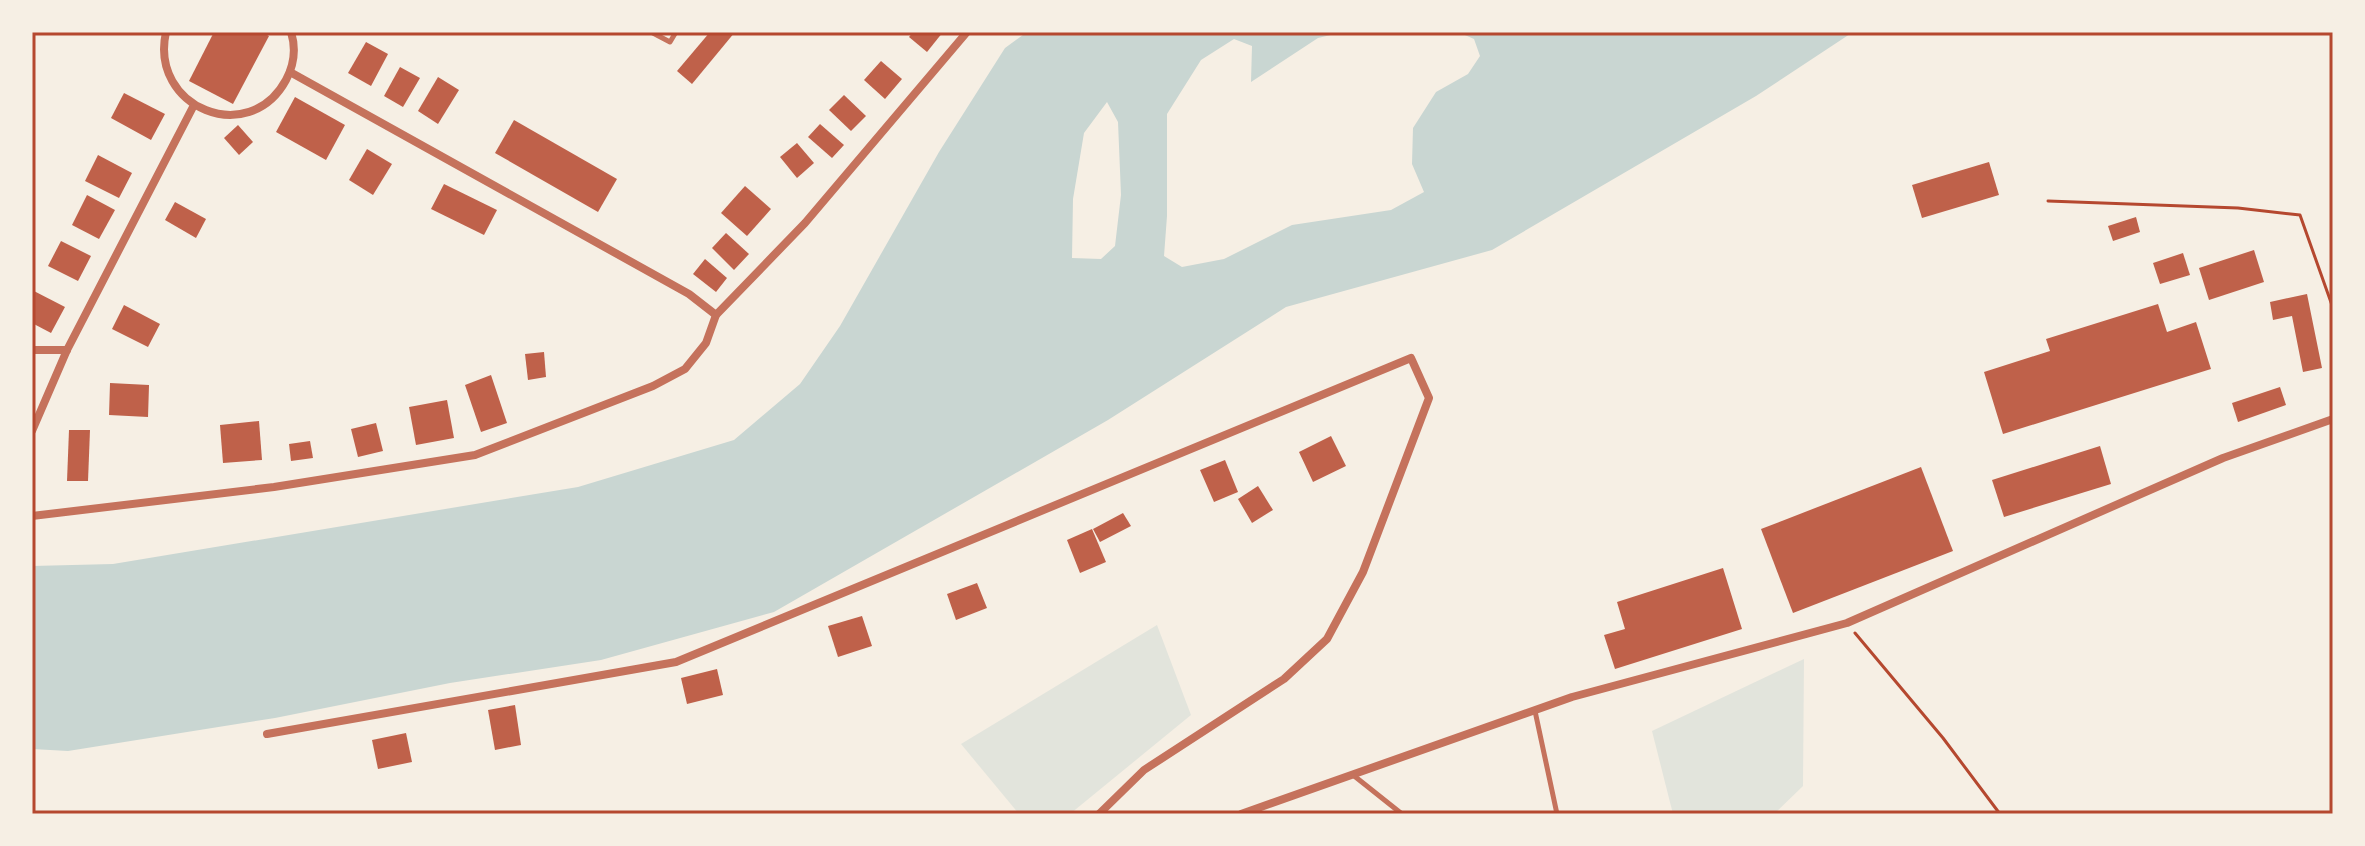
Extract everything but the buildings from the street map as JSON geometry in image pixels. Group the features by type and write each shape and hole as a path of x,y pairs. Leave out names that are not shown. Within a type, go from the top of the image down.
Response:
{"street":[{"path":"166,32 164,63 170,80 180,94 212,113 231,115 250,111 267,102 281,89 294,55 291,32"},
{"path":"32,516 274,487 475,455 653,386 685,369 706,343 716,315 805,223 967,32"},
{"path":"290,72 689,294 716,315"},
{"path":"32,431 67,350 194,105"},
{"path":"32,350 67,350"},
{"path":"267,734 676,662 1411,358 1429,398 1363,572 1327,639 1284,679 1144,770 1099,814"},
{"path":"1241,814 1572,697 1847,623 2223,458 2333,419"}],"lane":[{"path":"651,32 670,42 676,32"},
{"path":"1535,710 1557,814"},
{"path":"1352,775 1402,814"}],"path":[{"path":"2048,201 2238,208 2300,215 2333,308"},
{"path":"1847,623 1943,738 2000,814"}],"shaded area":[{"path":"1027,32 1343,32 1318,38 1251,82 1252,46 1234,39 1201,60 1167,114 1164,256 1182,267 1224,259 1292,225 1391,210 1424,192 1412,164 1413,128 1436,92 1468,74 1480,56 1474,39 1458,32 1853,32 1756,96 1492,250 1286,307 1108,420 774,612 601,660 450,683 275,718 68,751 32,749 32,566 113,564 578,487 734,440 800,384 840,326 939,152 1005,48","holes":["1107,102 1118,122 1121,195 1115,246 1101,259 1072,258 1073,199 1084,133"]},
{"path":"1157,625 1191,715 1070,814 1019,814 961,744"},
{"path":"1804,659 1803,786 1774,814 1673,814 1652,731"}]}
